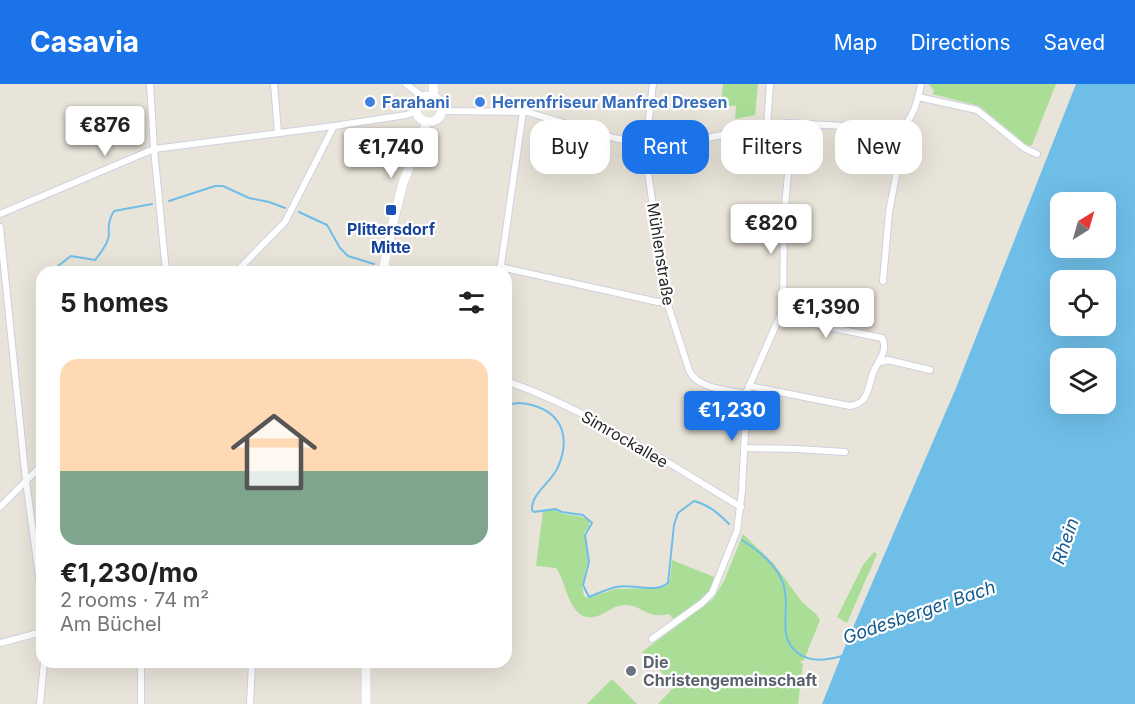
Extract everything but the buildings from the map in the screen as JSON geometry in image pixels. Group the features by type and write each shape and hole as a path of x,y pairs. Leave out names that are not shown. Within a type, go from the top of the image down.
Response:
{"main road":[{"path":"433,84 434,97"},
{"path":"423,97 434,97 441,102 442,111 435,121 427,122 420,118 416,111 417,103 423,97"},
{"path":"383,266 403,183 427,122"},
{"path":"366,668 366,704"}],"street":[{"path":"150,84 165,266"},
{"path":"274,84 278,133"},
{"path":"406,84 423,97"},
{"name":"Mühlenstraße","path":"648,120 653,84"},
{"path":"767,120 770,84"},
{"path":"908,120 921,84"},
{"path":"918,97 977,110 1024,148 1037,154"},
{"path":"0,214 154,149 334,126 406,115 416,111"},
{"path":"442,111 523,112 622,140"},
{"path":"500,266 523,112"},
{"path":"242,266 285,222 334,126"},
{"name":"Mühlenstraße","path":"648,174 667,302 689,370 694,379 705,385 746,394"},
{"path":"652,639 705,601 712,593 733,544 741,507 746,394 782,314 787,174"},
{"path":"883,281 889,212 896,174"},
{"path":"0,227 26,481 36,554"},
{"path":"512,272 667,302"},
{"path":"782,314 814,324 882,338 885,344 881,362"},
{"path":"749,386 854,406 866,396 875,368 881,362 888,360 930,370"},
{"name":"Simrockallee","path":"512,383 599,423 741,507"},
{"path":"744,448 797,448 845,452"},
{"path":"0,507 36,471"},
{"path":"0,644 36,634"},
{"path":"40,704 43,668"},
{"path":"141,668 141,704"},
{"path":"250,704 252,668"}],"green space":[{"path":"723,84 758,84 755,115 735,119 736,106 721,105"},
{"path":"929,84 1056,84 1032,145 1028,146 979,106 932,94 934,91"},
{"path":"553,509 589,520 589,526 584,533 588,561 582,585 584,596 588,598 615,589 667,586 672,560 719,579 709,594 674,620 669,614 650,614 631,605 617,607 598,616 585,617 573,607 556,568 536,566 543,511"},
{"path":"743,534 774,564 802,602 820,620 804,660 800,662 803,664 798,704 658,704 675,686 642,652 713,599 724,581"},
{"path":"874,552 877,554 847,623 837,617 863,565"},
{"path":"612,679 637,704 587,704"}],"water":[{"name":"Rhein","path":"1076,84 1135,84 1135,704 822,704 956,388"}],"waterway":[{"name":"Godesberger Bach","path":"169,201 215,186 223,186 249,198 285,208"},
{"name":"Godesberger Bach","path":"58,266 71,256 95,260 108,241 109,222 114,211 152,204"},
{"name":"Godesberger Bach","path":"299,212 327,225 340,248 348,256 374,264"},
{"name":"Godesberger Bach","path":"512,404 522,403 543,409 557,421 562,429 564,447 562,457 555,472 535,498 532,510 534,512 555,509 583,515 592,523 585,535 589,562 583,585 589,597 616,587 656,588 668,583 674,525 678,513 694,501 713,510 729,524"},
{"name":"Godesberger Bach","path":"742,540 766,558 780,576 785,592 787,638 791,646 808,658 825,659 842,656"}],"place":[{"name":"Farahani","path":"370,102"},
{"name":"Herrenfriseur Manfred Dresen","path":"480,102"},
{"name":"Plittersdorf Mitte","path":"391,210"},
{"name":"Die Christengemeinschaft","path":"631,671"}]}
